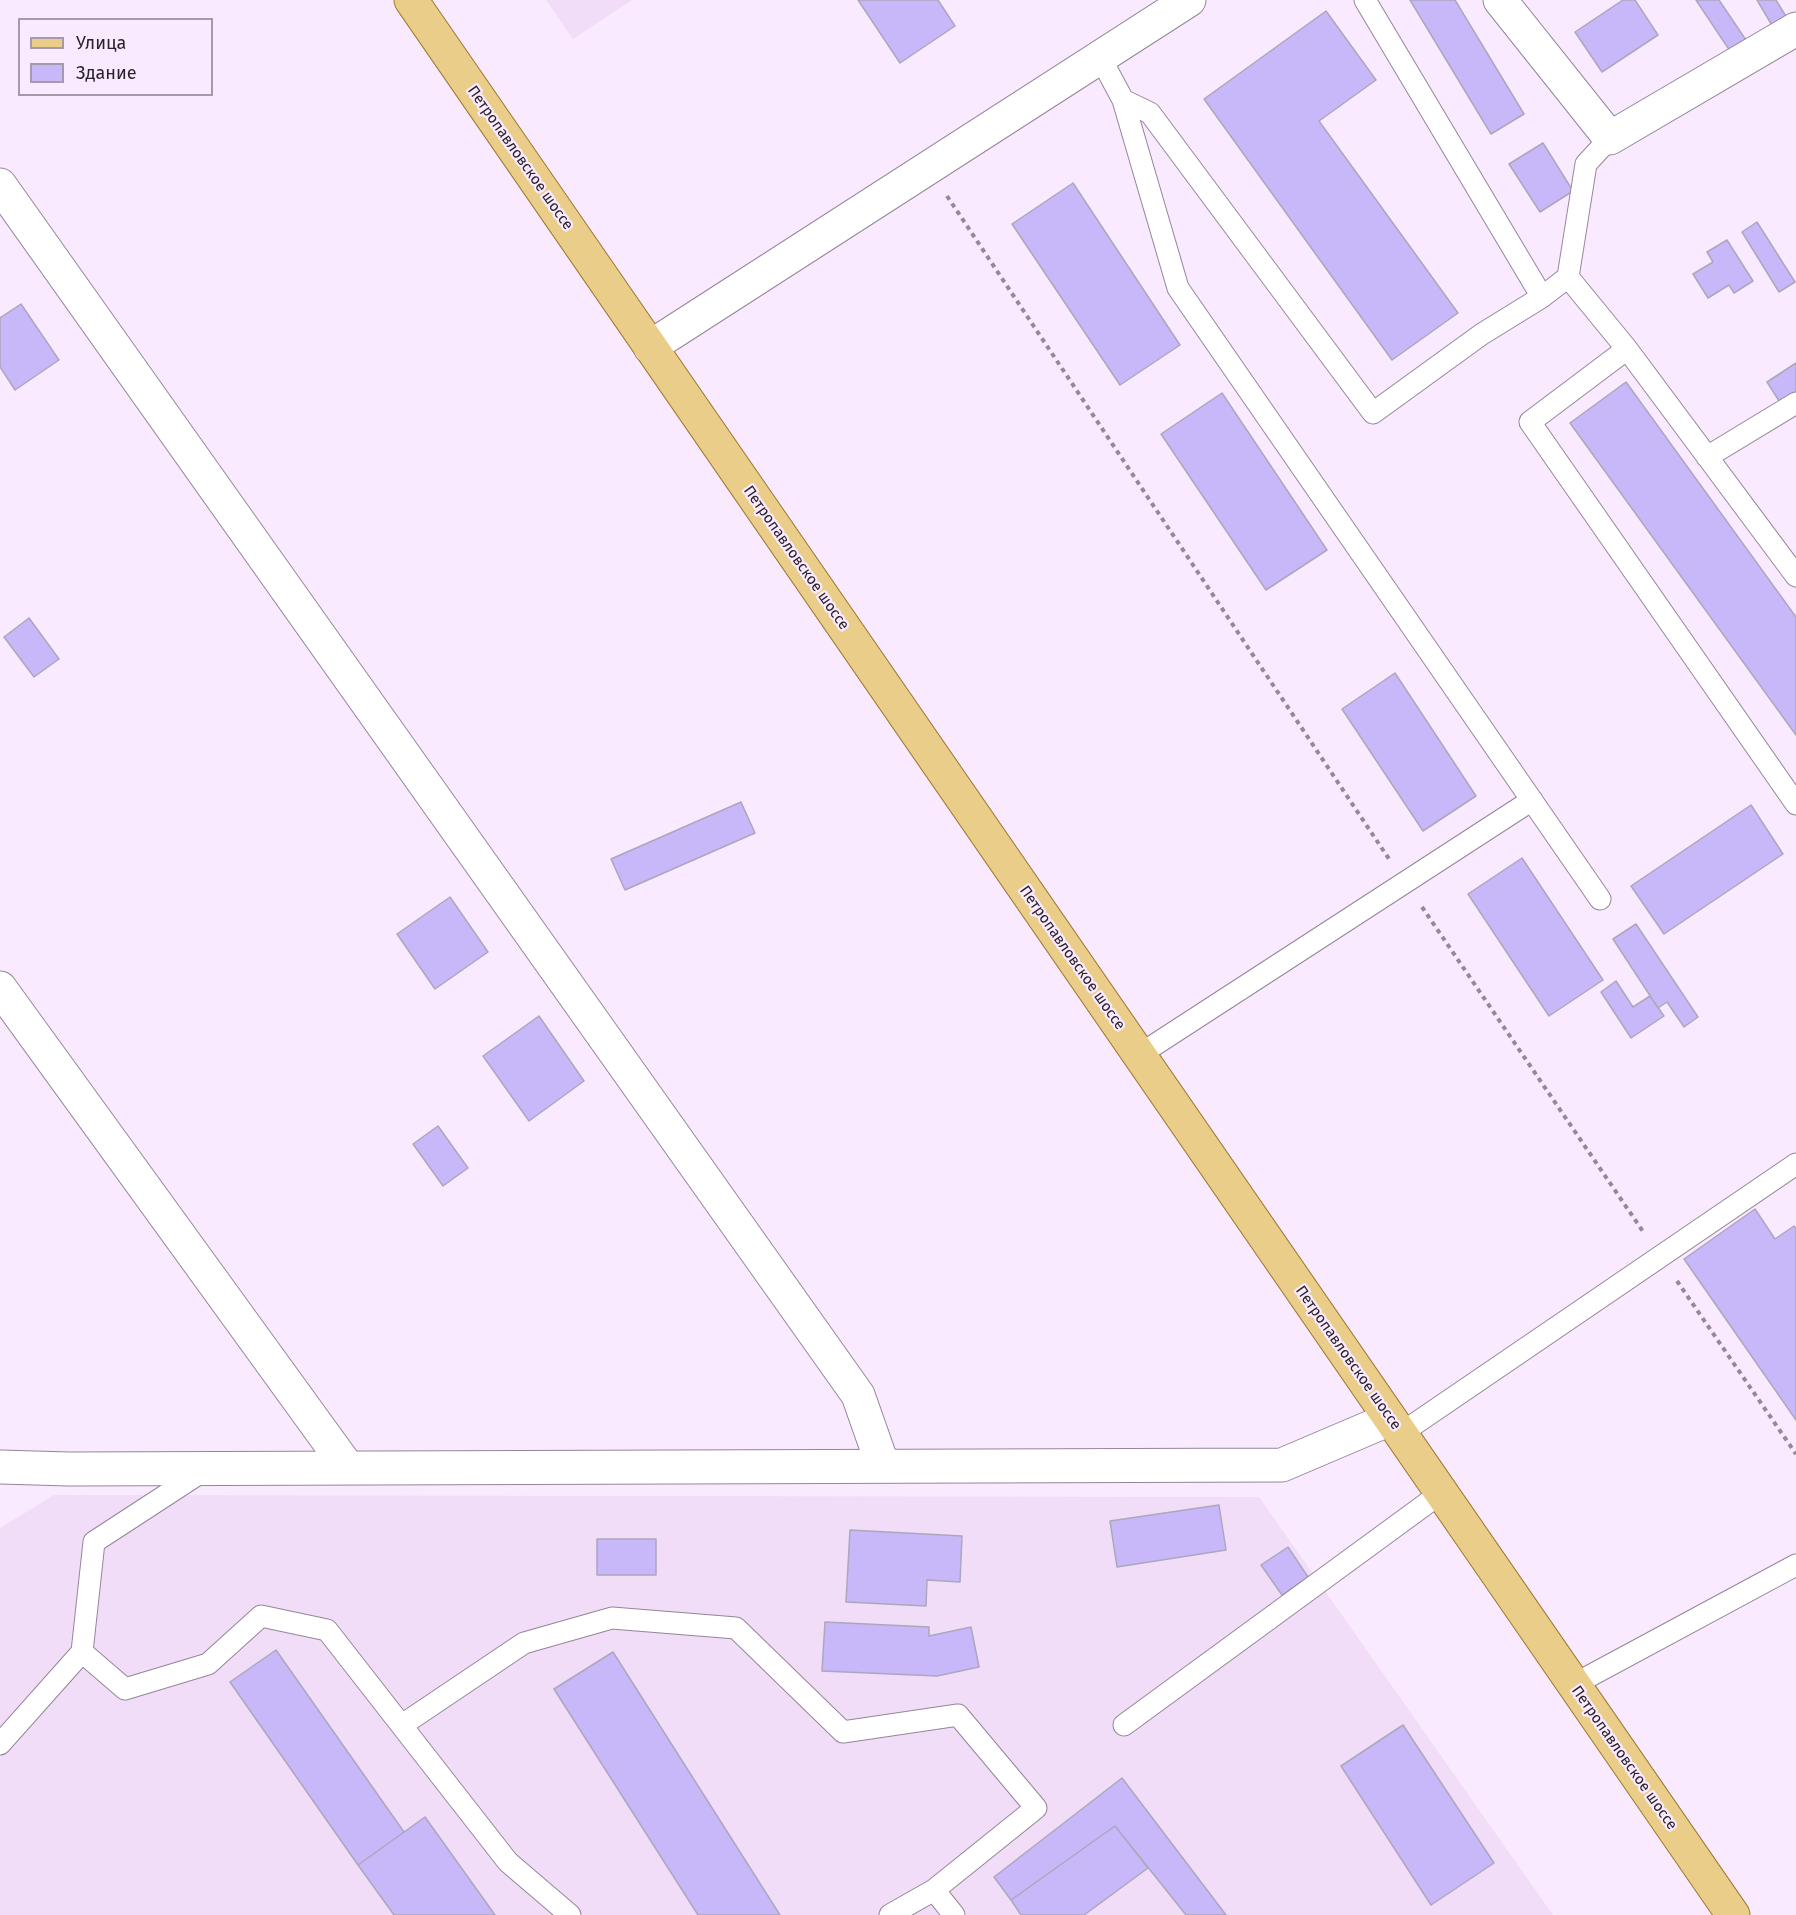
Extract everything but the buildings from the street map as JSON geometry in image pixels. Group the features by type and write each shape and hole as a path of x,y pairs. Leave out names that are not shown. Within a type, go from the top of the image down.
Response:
{"main road":[{"name":"Петропавловское шоссе","path":"411,0 1733,1915"}],"street":[{"path":"650,346 1189,0"},
{"path":"1500,0 1610,138 1796,28"},
{"path":"0,184 858,1395 883,1466"},
{"path":"0,988 348,1468"},
{"path":"0,1467 206,1469 1282,1465 1395,1427"}],"lane":[{"path":"1365,0 1542,297"},
{"path":"1100,57 1123,100 1178,288 1600,899"},
{"path":"1123,100 1150,113 1373,413 1482,334 1542,297 1568,277 1586,164 1610,138"},
{"path":"1568,277 1626,349 1796,576"},
{"path":"1626,349 1530,422 1796,804"},
{"path":"1707,457 1796,403"},
{"path":"1139,1055 1532,800"},
{"path":"1395,1427 1660,1257 1796,1164"},
{"path":"0,1744 82,1652 94,1542 206,1469"},
{"path":"1124,1725 1441,1493"},
{"path":"1573,1685 1796,1565"},
{"path":"82,1652 125,1689 208,1664 261,1616 327,1630 508,1862 570,1915"},
{"path":"402,1725 524,1643 612,1618 736,1628 843,1732 958,1715 1036,1808 934,1890 890,1915"},
{"path":"934,1890 954,1915"}],"path":[{"path":"928,168 1405,882 1796,1454"}],"shaded area":[{"path":"546,0 632,0 573,39"},
{"path":"54,1495 1259,1497 1553,1915 0,1915 0,1528"}]}
